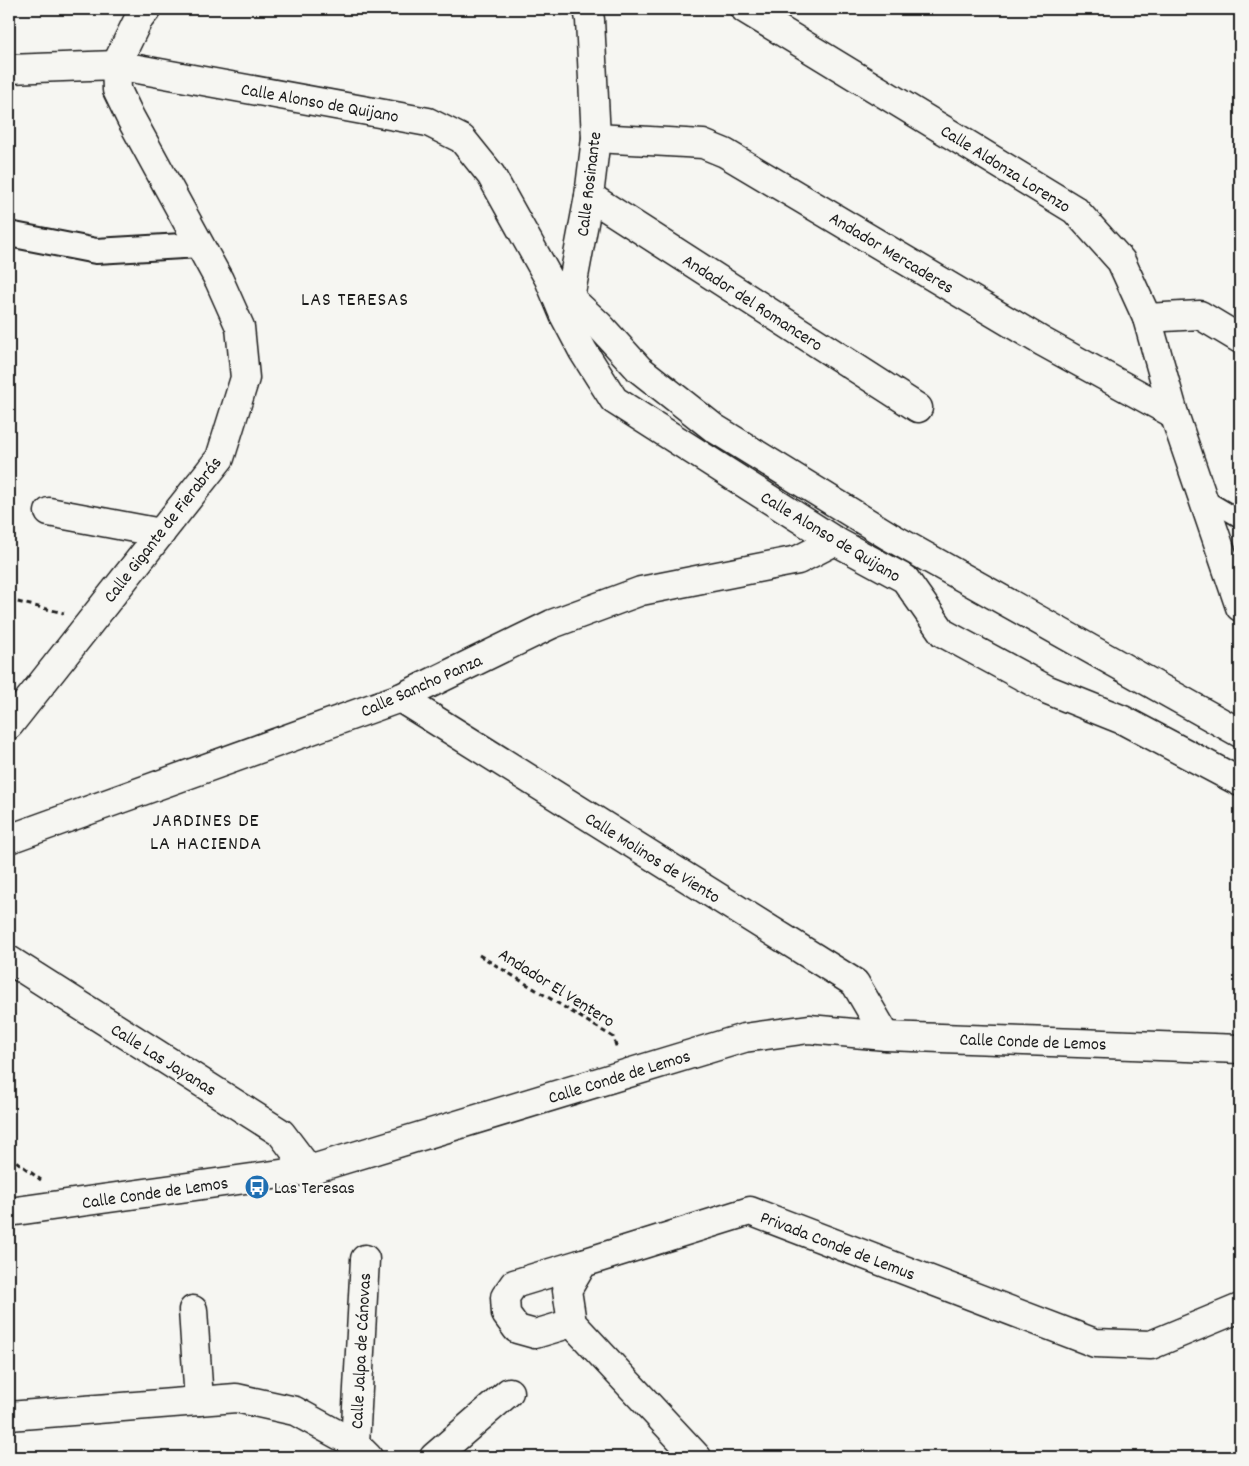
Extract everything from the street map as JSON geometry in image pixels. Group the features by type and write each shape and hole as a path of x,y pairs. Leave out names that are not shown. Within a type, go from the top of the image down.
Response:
{"street":[{"path":"116,65 138,20 147,9"},
{"name":"Calle Rosinante","path":"567,307 589,196 596,138 588,9"},
{"name":"Calle Aldonza Lorenzo","path":"745,9 1075,210 1121,261 1148,318 1174,414 1240,607"},
{"name":"Calle Alonso de Quijano","path":"9,69 116,65 428,122 462,139 491,175 567,307 583,351 614,400 835,541 905,579 943,634 1048,690 1123,720 1240,782"},
{"name":"Calle Gigante de Fierabrás","path":"9,725 220,458 245,378 240,327 219,280 117,90 116,65"},
{"name":"Andador Mercaderes","path":"596,138 703,144 725,153 1043,342 1174,414"},
{"name":"Andador del Romancero","path":"589,196 918,408"},
{"path":"9,234 96,251 200,245"},
{"name":"Calle Alonso de Quijano","path":"567,307 599,325 639,369 714,428 889,536 1240,734"},
{"path":"1148,318 1200,315 1240,338"},
{"path":"49,512 160,533"},
{"path":"876,563 889,536"},
{"name":"Calle Sancho Panza","path":"9,839 400,698 552,624 641,591 798,560 835,541"},
{"name":"Calle Molinos de Viento","path":"400,698 855,983 886,1036"},
{"name":"Calle Las Jayanas","path":"9,960 281,1133 309,1170"},
{"name":"Calle Conde de Lemos","path":"9,1212 309,1170 744,1038 809,1029 886,1036 1240,1049"},
{"name":"Privada Conde de Lemus","path":"572,1323 536,1334 517,1329 506,1314 505,1297 514,1284 750,1211 1095,1343 1151,1345 1240,1308"},
{"name":"Calle Jalpa de Cánovas","path":"362,1450 365,1259"},
{"path":"583,1263 567,1290 572,1323 698,1457"},
{"path":"193,1310 198,1401"},
{"path":"434,1457 509,1392"},
{"path":"9,1416 236,1398 295,1410 362,1450"}],"lane":[{"path":"1203,497 1240,519"}],"path":[{"path":"9,600 92,620"},
{"name":"Andador El Ventero","path":"480,955 613,1037 627,1074"}],"place":[{"name":"Las Teresas","path":"257,1187"}],"district":[{"name":"LAS TERESAS","path":"355,298"},
{"name":"JARDINES DE LA HACIENDA","path":"206,830"}]}
